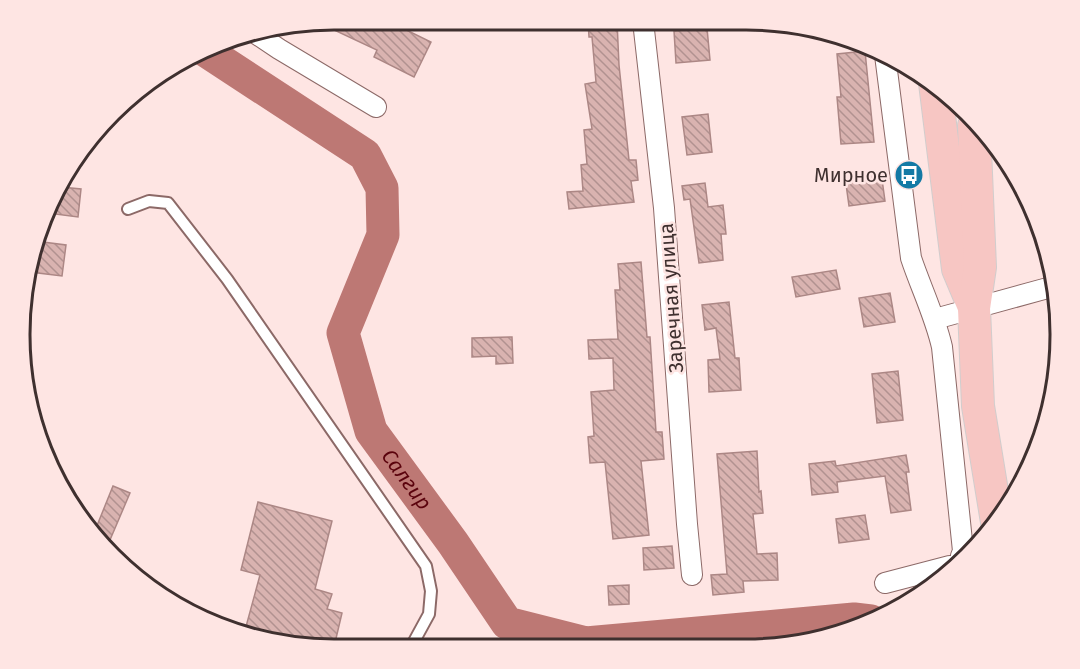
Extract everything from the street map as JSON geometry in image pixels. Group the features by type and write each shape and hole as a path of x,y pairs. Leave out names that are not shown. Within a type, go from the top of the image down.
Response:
{"main road":[{"path":"937,98 958,269 974,308"},
{"path":"974,134 980,267 974,308 978,406 996,507"}],"street":[{"name":"Заречная улица","path":"644,30 664,208 692,575"},
{"path":"263,38 376,107"},
{"path":"886,64 911,258 935,319 942,346 963,548"},
{"path":"935,319 1046,288"},
{"path":"885,583 939,569"}],"lane":[{"path":"128,209 149,201 168,203 227,279 426,566 430,591 429,614 415,639"}],"building":[{"path":"334,30 406,30 431,42 414,77 374,57 377,50"},
{"path":"589,30 617,30 629,160 636,160 638,180 631,181 634,202 569,209 567,192 583,191 581,165 587,164 584,130 592,129 585,84 596,82 592,37 589,37"},
{"path":"707,30 710,60 676,63 674,31"},
{"path":"858,52 865,54 874,142 841,144 837,97 841,97 837,54"},
{"path":"708,114 712,152 687,155 682,117"},
{"path":"881,172 885,201 849,206 845,177"},
{"path":"705,183 708,207 723,205 726,234 721,234 723,260 699,263 690,199 684,200 682,186"},
{"path":"68,188 81,189 78,217 55,214"},
{"path":"44,242 66,245 62,276 36,273"},
{"path":"641,262 647,337 650,337 656,432 662,432 664,459 641,461 649,535 613,539 605,462 590,463 588,437 594,436 591,392 614,390 613,358 589,359 588,340 618,339 615,290 620,290 618,264"},
{"path":"836,270 840,289 796,297 792,277"},
{"path":"890,293 895,322 864,327 859,298"},
{"path":"729,302 735,358 739,358 741,390 709,392 708,360 720,359 716,328 705,330 702,305"},
{"path":"512,337 513,363 496,364 496,356 472,357 472,338"},
{"path":"898,371 903,420 877,423 872,374"},
{"path":"757,451 759,492 761,491 763,513 753,514 757,554 777,553 778,580 743,581 744,592 713,595 711,575 727,574 717,454"},
{"path":"906,455 911,510 891,513 885,476 837,482 838,492 812,495 809,464 835,461 836,466"},
{"path":"113,486 130,493 110,540 97,525"},
{"path":"258,502 332,521 315,589 332,594 327,609 342,613 336,639 295,636 246,626 260,575 241,570"},
{"path":"865,515 869,539 839,543 836,519"},
{"path":"672,546 674,568 644,570 643,548"},
{"path":"629,585 629,604 609,605 608,586"}],"waterway":[{"name":"Салгир","path":"213,55 365,155 382,188 383,235 343,333 371,431 453,543 507,623 570,639"},
{"name":"Салгир","path":"631,639 854,619"}],"place":[{"name":"Мирное","path":"909,175"}]}
